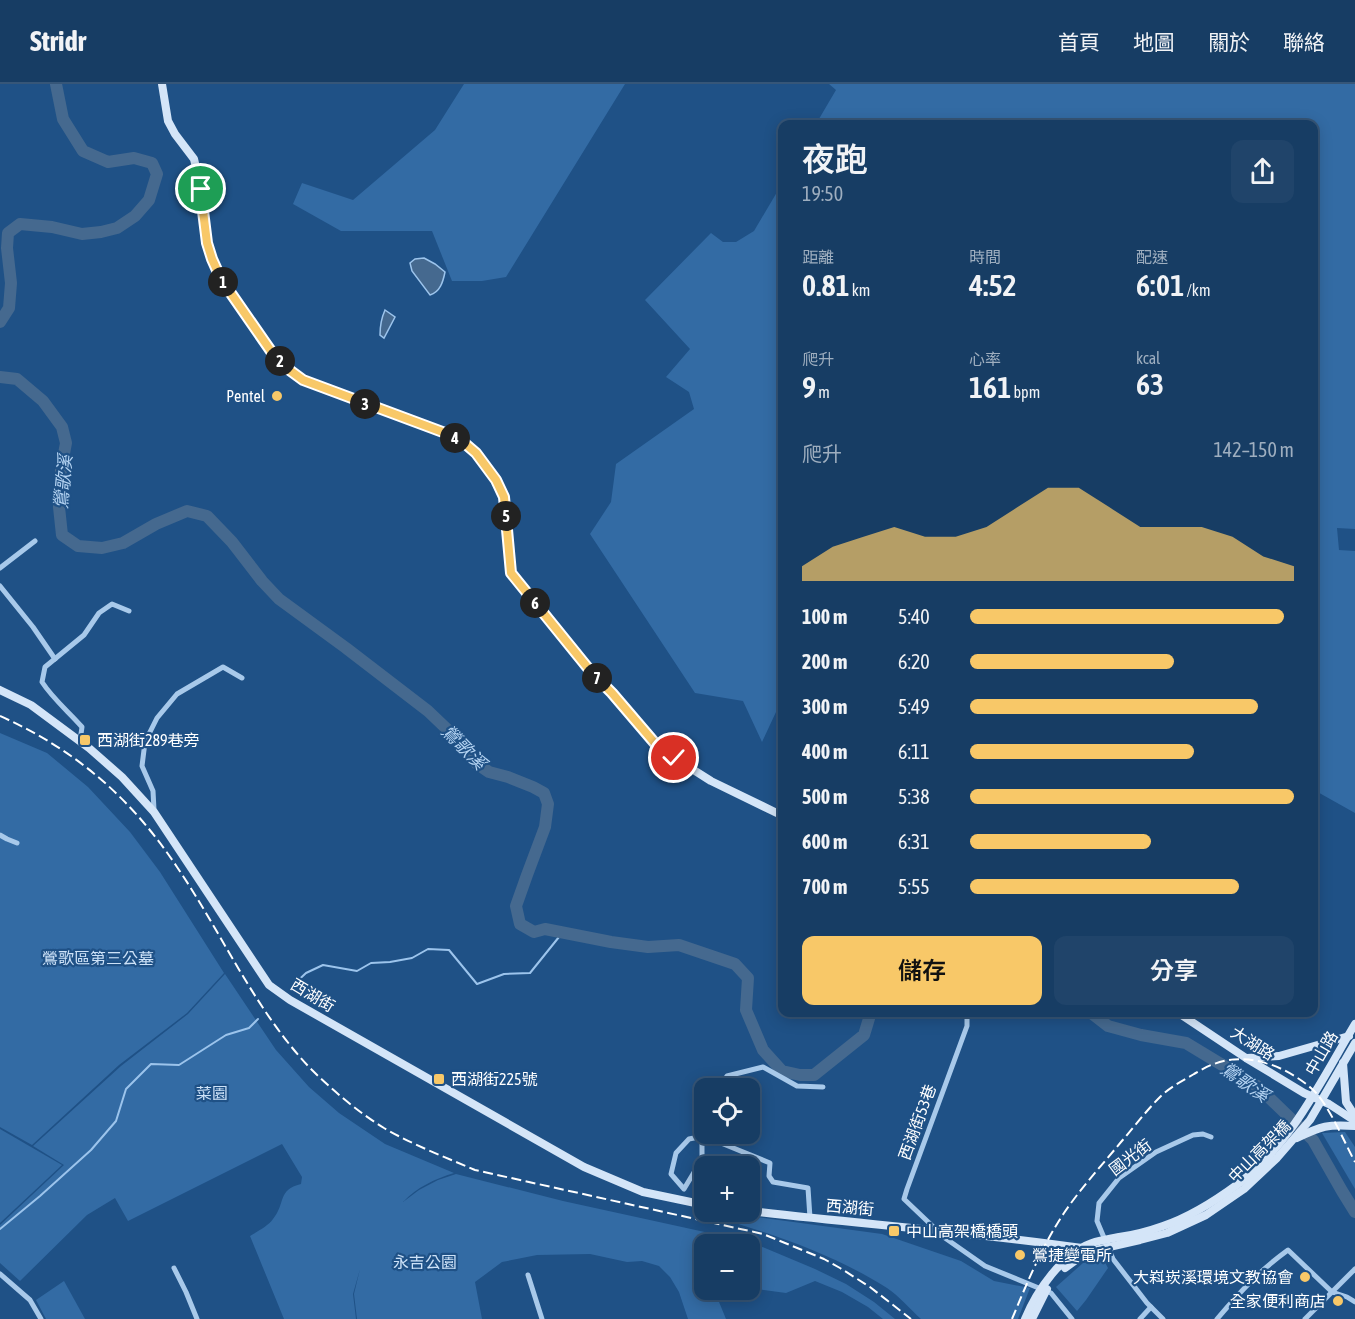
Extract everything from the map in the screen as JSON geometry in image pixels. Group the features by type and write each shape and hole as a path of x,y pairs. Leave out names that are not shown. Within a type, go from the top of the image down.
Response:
{"street":[{"path":"162,84 168,122 194,159 201,189 207,243 212,259 221,279 273,354 284,366 303,380 448,434 462,441 476,453 496,480 504,497 511,573 592,673 659,748 711,782 778,814"},
{"path":"0,568 35,541"},
{"path":"0,586 55,659"},
{"path":"80,741 82,727 50,694 42,682 45,667 84,635 99,613 112,604 129,611"},
{"path":"154,812 153,791 142,766 145,742 157,718 177,694 223,667 242,678"},
{"name":"西湖街","path":"0,690 31,705 80,741 122,777 154,812 269,985 290,1000 584,1167 643,1192 694,1202"},
{"path":"0,835 17,843"},
{"name":"西湖街53巷","path":"936,1230 904,1199 967,1026 967,1017"},
{"name":"大湖路","path":"1185,1017 1246,1058 1355,1121"},
{"name":"中山路","path":"1317,1098 1351,1037 1355,1024"},
{"path":"1246,1058 1279,1056 1351,1037"},
{"name":"中山路","path":"1317,1098 1343,1064 1355,1043"},
{"path":"1343,1064 1346,1102 1355,1116"},
{"path":"727,1078 763,1067 797,1086 823,1088"},
{"name":"中山高架橋","path":"947,1230 1085,1250 1167,1233 1206,1215 1244,1189 1277,1158 1310,1120 1317,1098"},
{"name":"中山高架橋","path":"1032,1319 1049,1286 1063,1269 1094,1242 1139,1234 1203,1208 1239,1183 1272,1153 1317,1098"},
{"path":"1291,1142 1314,1130 1330,1125 1355,1126"},
{"name":"國光街","path":"1162,1319 1113,1259 1097,1221 1099,1203 1119,1179 1156,1152 1193,1135 1203,1134 1211,1137"},
{"path":"699,1137 702,1144 702,1159 684,1189 671,1174 676,1153 689,1139 699,1137"},
{"path":"723,1144 770,1163 769,1176 773,1182 808,1188 810,1218"},
{"name":"西湖街","path":"760,1212 947,1230"},
{"path":"936,1230 985,1266 1051,1293 1071,1319"},
{"name":"中山高架橋","path":"1025,1319 1043,1285 1059,1266 1085,1250"},
{"path":"1217,1319 1245,1286 1267,1265 1288,1250 1332,1292 1355,1302"},
{"path":"174,1268 193,1307 196,1319"},
{"path":"1305,1319 1355,1269"},
{"path":"0,1274 30,1300 41,1319"},
{"path":"528,1275 542,1319"},
{"path":"1140,1319 1151,1307"}],"green space":[{"path":"464,84 625,84 506,277 482,281 452,281 432,231 341,231 293,204 302,183 353,200 435,130"},
{"path":"829,84 1355,84 1355,529 1337,528 1339,550 1355,551 1355,813 1318,792 1318,120 818,120 836,90"},
{"path":"778,190 778,708 762,742 743,701 695,693 590,534 611,502 616,464 694,409 689,392 666,377 690,349 645,300 711,233 723,242 736,242 754,231"},
{"name":"鶯歌區第三公墓","path":"0,733 47,753 88,787 130,832 160,872 224,973 187,1013 119,1065 32,1145 0,1127"},
{"name":"菜園","path":"225,974 276,1050 309,1087 339,1113 385,1144 454,1173 427,1184 414,1192 403,1202 419,1190 456,1174 563,1201 714,1234 694,1234 694,1300 718,1300 726,1319 688,1319 679,1292 670,1277 659,1266 642,1261 627,1262 590,1254 537,1255 502,1262 475,1282 482,1319 357,1319 354,1294 360,1269 353,1294 356,1319 284,1319 250,1236 271,1222 285,1193 301,1184 302,1177 282,1144 128,1221 115,1198 87,1215 20,1281 0,1263 0,1225 64,1165 33,1146 121,1066 188,1014"},
{"path":"0,1129 62,1165 0,1223"},
{"path":"1345,1132 1355,1147 1355,1189 1322,1133"},
{"path":"760,1217 882,1234 961,1261 994,1281 1030,1288 1018,1319 921,1319 887,1288 844,1264 732,1222 760,1222"},
{"name":"菜園","path":"760,1246 846,1284 895,1319 883,1319 842,1292 815,1281 786,1293 760,1289"},
{"path":"1101,1255 1108,1268 1077,1311 1056,1287 1083,1263"},
{"path":"64,1281 85,1319 46,1319 36,1300"}],"shaded area":[{"path":"424,258 445,272 439,289 430,295 412,271 410,263 415,259"},
{"path":"385,310 395,317 384,338 380,332"}],"waterway":[{"name":"鶯歌溪","path":"0,322 9,308 11,283 7,248 8,233 20,224 52,227 82,234 117,228 135,216 149,200 157,174 152,163 134,158 108,162 83,151 63,119 56,84"},
{"name":"鶯歌溪","path":"0,377 17,379 43,401 62,427 66,443 61,470 59,507 62,535 78,546 102,548 123,543 156,524 187,511 207,516 232,542 279,599 428,711 450,732 476,763 489,772 508,777 544,793 548,804 545,827 516,906 520,924 534,932 545,929 648,947 679,945 735,964 748,978 746,1010 763,1050 782,1071 814,1075 864,1035 869,1017"},
{"path":"291,987 306,973 323,965 357,971 371,963 412,958 428,949 449,950 477,984 504,974 530,973 563,932"},
{"name":"鶯歌溪","path":"1096,1017 1108,1026 1186,1043 1257,1086 1313,1140 1355,1212"},
{"path":"0,1229 91,1150 116,1121 126,1089 151,1064 179,1065 226,1035 249,1028 258,1019"}],"railway":[{"path":"0,716 28,729 77,761 100,778 141,819 177,867 255,996 290,1045 327,1084 374,1122 406,1140 475,1170 763,1234 840,1268 870,1287 911,1319"},
{"path":"1012,1319 1049,1238 1077,1195 1160,1097 1176,1084 1209,1066 1227,1060 1253,1060 1278,1067 1301,1080 1324,1103 1355,1162"}],"place":[{"name":"Pentel","path":"277,396"},
{"name":"西湖街289巷旁","path":"85,740"},
{"name":"西湖街225號","path":"439,1079"},
{"name":"中山高架橋橋頭","path":"894,1231"},
{"name":"鶯捷變電所","path":"1020,1255"},
{"name":"大嵙崁溪環境文教協會","path":"1305,1277"},
{"name":"全家便利商店","path":"1338,1301"}],"route":[{"path":"201,189 207,243 212,259 221,279 273,354 284,366 303,380 448,434 462,441 476,453 496,480 504,497 511,573 592,673 659,748 674,758"}],"park label":[{"name":"永吉公園","path":"425,1262"}]}
